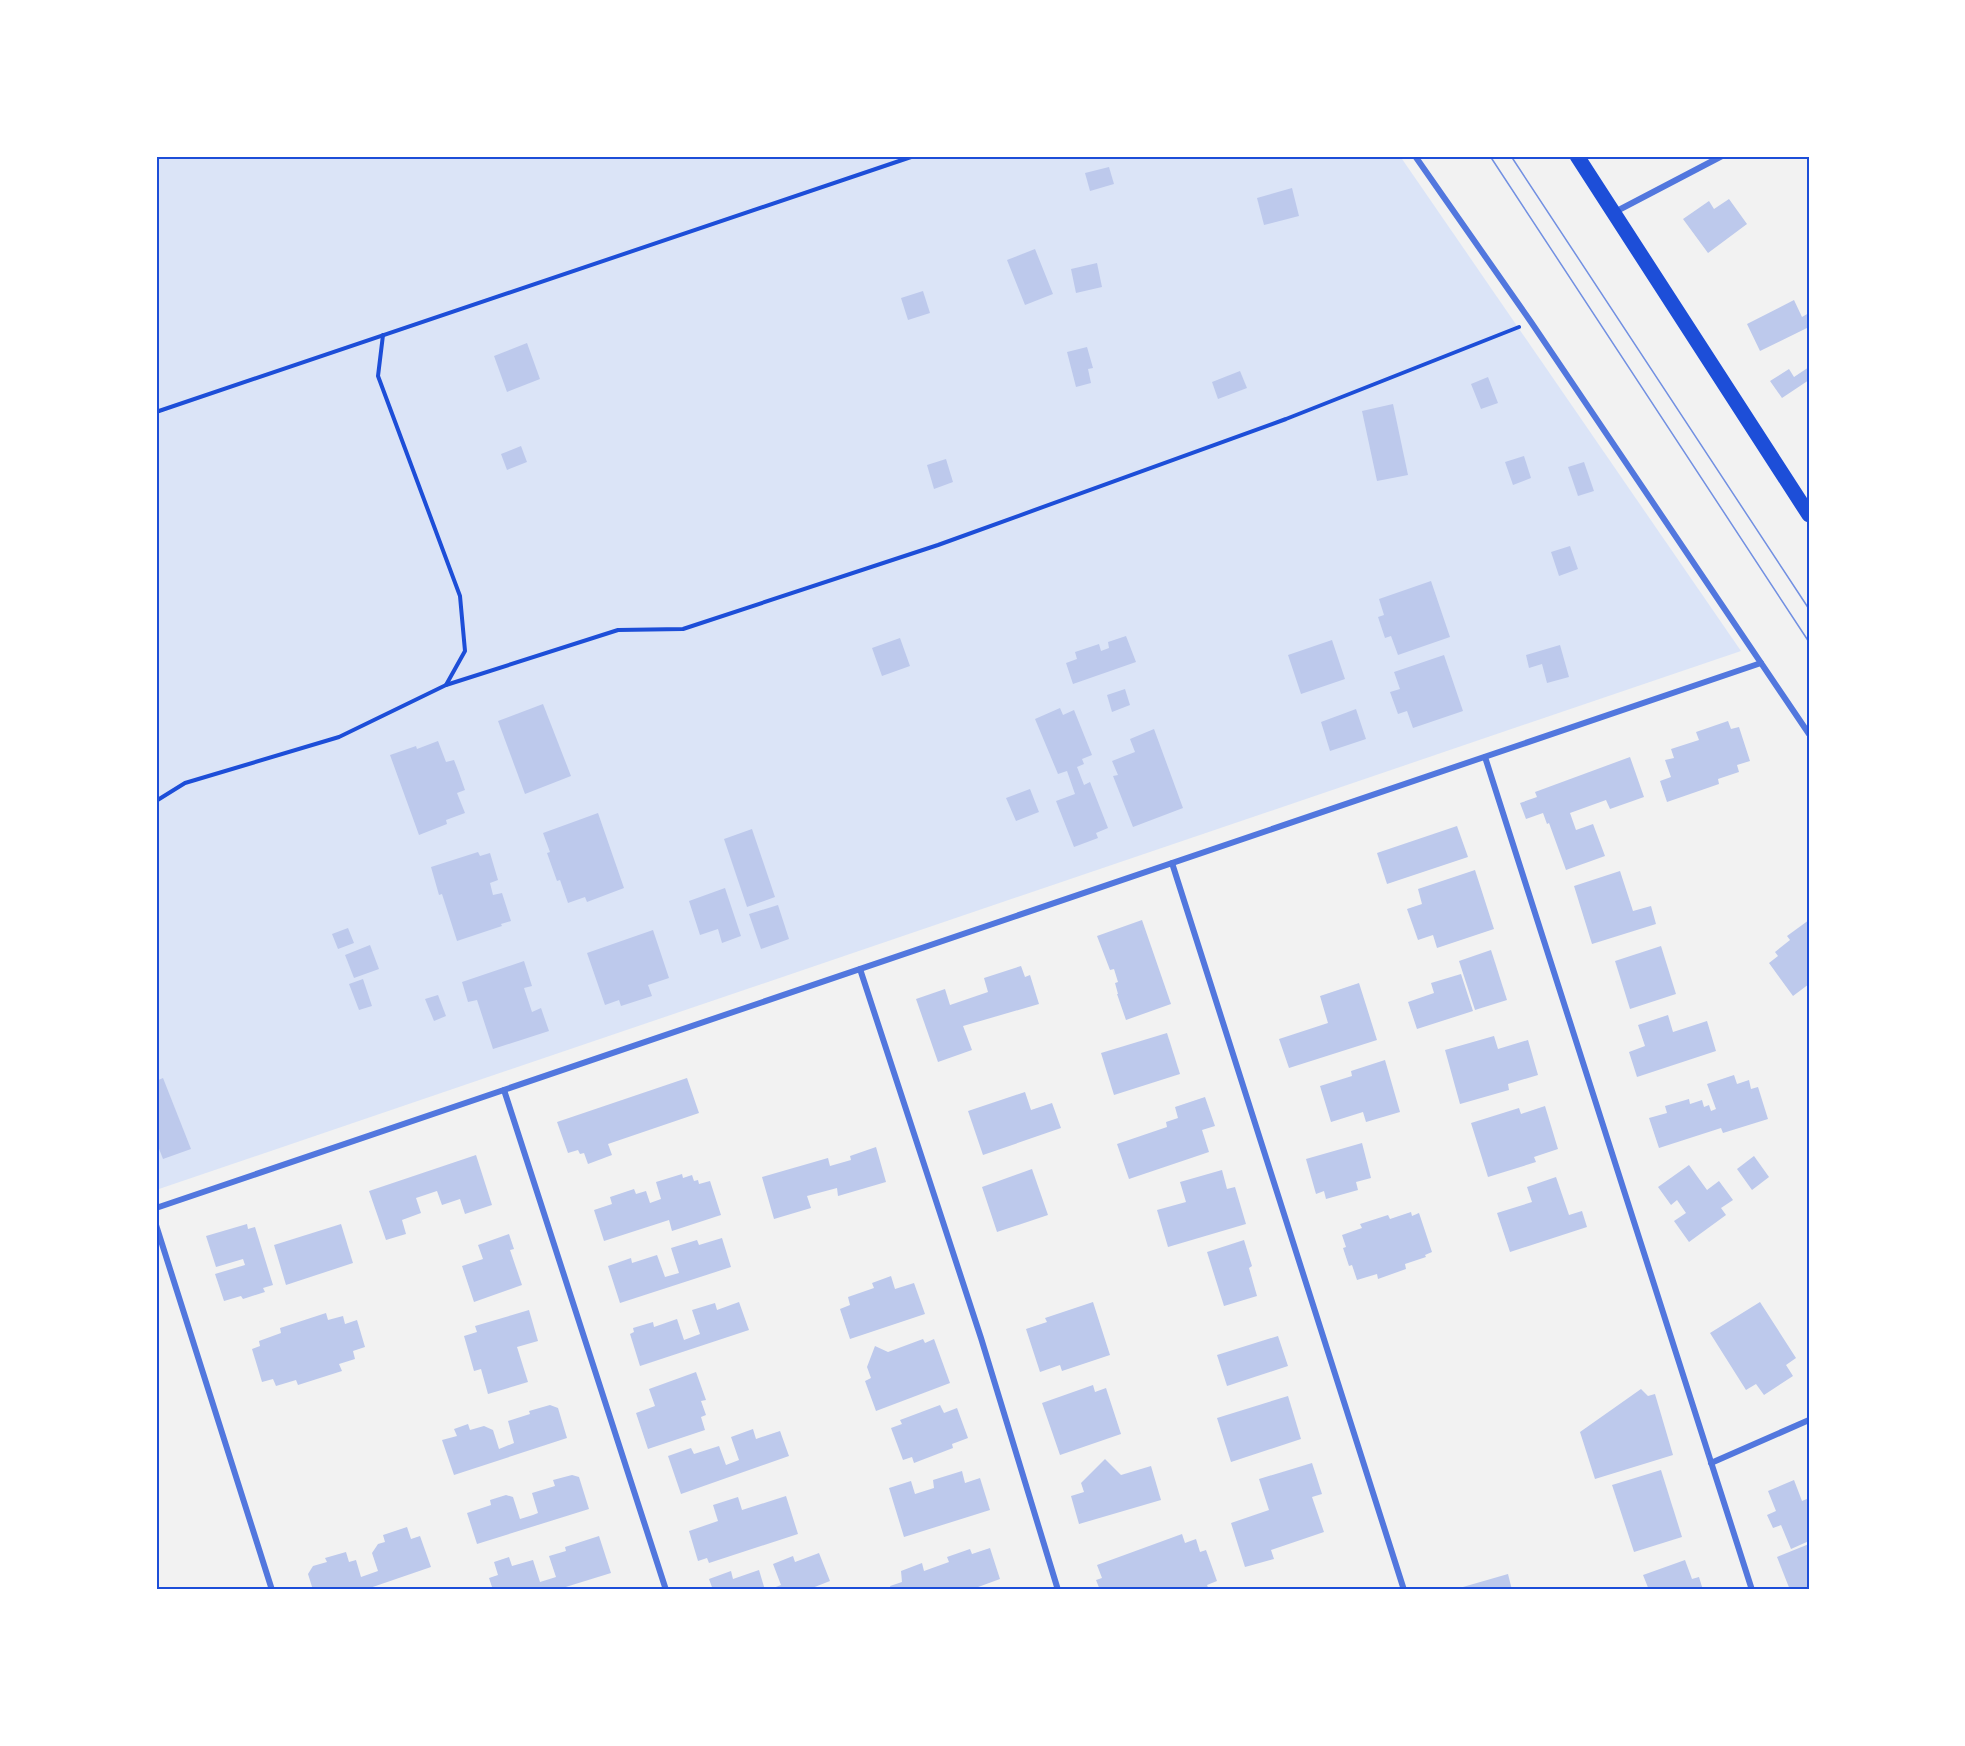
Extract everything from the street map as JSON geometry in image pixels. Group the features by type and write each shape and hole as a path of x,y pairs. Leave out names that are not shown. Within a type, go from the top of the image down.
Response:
{"main road":[{"path":"1576,156 1809,515"}],"street":[{"path":"1415,156 1531,322 1809,734"},
{"path":"1613,213 1722,156"},
{"path":"156,1208 1761,663"},
{"path":"1485,757 1752,1590"},
{"path":"1172,863 1404,1590"},
{"path":"860,969 981,1338 1058,1590"},
{"path":"504,1090 666,1590"},
{"path":"156,1224 272,1590"},
{"path":"1711,1463 1809,1420"}],"path":[{"path":"156,412 914,156"},
{"path":"156,801 185,783 339,737 446,685 618,630 683,629 938,544 1286,419 1531,322"},
{"path":"383,335 378,376 460,596 465,651 446,685"}],"shaded area":[{"path":"156,156 1400,156 1741,651 156,1190"}],"building":[{"path":"1109,167 1114,184 1090,191 1085,173"},
{"path":"1292,188 1299,216 1264,225 1257,198"},
{"path":"1729,199 1747,224 1708,253 1683,219 1709,201 1714,209"},
{"path":"1035,249 1053,294 1025,305 1007,260"},
{"path":"1097,263 1102,287 1076,293 1071,269"},
{"path":"923,291 930,313 908,320 901,298"},
{"path":"1794,300 1802,317 1809,313 1809,327 1760,351 1747,324"},
{"path":"527,343 540,379 507,392 494,356"},
{"path":"1087,347 1093,368 1088,369 1091,383 1076,387 1067,352"},
{"path":"1809,367 1809,380 1782,398 1770,381 1789,369 1794,377"},
{"path":"1240,371 1247,388 1218,399 1212,382"},
{"path":"1488,377 1498,403 1481,409 1471,384"},
{"path":"1393,404 1408,475 1377,481 1362,411"},
{"path":"521,446 527,462 507,470 501,454"},
{"path":"1524,456 1531,478 1513,485 1505,462"},
{"path":"946,459 953,482 934,489 927,465"},
{"path":"1584,462 1594,491 1578,496 1568,467"},
{"path":"1570,546 1578,569 1559,576 1551,552"},
{"path":"1431,581 1450,637 1398,655 1391,636 1385,638 1378,617 1384,615 1379,599"},
{"path":"1126,636 1136,662 1073,684 1066,663 1077,659 1075,652 1099,644 1101,651 1109,648 1108,642"},
{"path":"900,638 910,666 882,676 872,648"},
{"path":"1332,640 1345,679 1301,694 1288,655"},
{"path":"1560,645 1569,677 1547,683 1542,664 1529,668 1526,655"},
{"path":"1444,655 1463,711 1413,728 1407,711 1398,714 1390,692 1400,689 1394,672"},
{"path":"1125,689 1130,705 1112,712 1107,695"},
{"path":"543,704 571,776 525,794 498,721"},
{"path":"1060,708 1063,715 1074,710 1092,755 1082,759 1084,764 1077,767 1084,785 1090,782 1108,828 1096,833 1098,838 1074,847 1056,801 1075,794 1067,771 1058,774 1035,719"},
{"path":"1356,709 1366,739 1330,751 1321,722"},
{"path":"1728,721 1731,729 1739,727 1750,761 1737,765 1739,772 1718,779 1719,784 1667,802 1660,781 1671,777 1665,760 1674,758 1671,749 1699,740 1696,732"},
{"path":"1154,729 1183,808 1133,827 1113,776 1118,775 1112,761 1135,752 1130,739"},
{"path":"438,741 446,762 454,760 459,773 465,790 457,793 465,813 446,820 447,824 419,835 390,755"},
{"path":"1630,757 1644,797 1610,809 1606,800 1570,813 1576,830 1593,824 1605,856 1566,870 1549,823 1547,824 1543,813 1526,819 1520,803 1537,797 1535,792"},
{"path":"1030,789 1039,812 1016,821 1006,798"},
{"path":"598,813 624,888 587,902 585,897 568,903 547,853 550,852 543,833"},
{"path":"1457,826 1468,857 1387,884 1377,853"},
{"path":"752,829 775,897 747,907 724,839"},
{"path":"478,852 480,856 490,853 498,880 490,883 493,895 502,893 511,921 457,941 431,867"},
{"path":"1475,870 1494,929 1437,948 1433,935 1418,940 1407,909 1422,904 1418,889"},
{"path":"1620,871 1633,911 1651,906 1656,924 1592,944 1574,886"},
{"path":"725,888 741,936 722,943 718,929 700,935 689,901"},
{"path":"778,905 789,939 761,949 749,914"},
{"path":"1142,920 1171,1004 1126,1020 1117,994 1115,983 1118,982 1114,969 1110,970 1097,936"},
{"path":"1809,920 1809,984 1793,996 1769,963 1778,956 1775,952 1790,940 1787,936"},
{"path":"348,928 354,943 338,949 332,934"},
{"path":"653,930 669,978 648,985 652,996 621,1006 619,1000 605,1005 587,953"},
{"path":"370,945 379,969 354,978 345,955"},
{"path":"1661,946 1676,994 1630,1009 1615,961"},
{"path":"1491,950 1507,1000 1475,1010 1459,961"},
{"path":"524,961 532,986 524,988 532,1012 541,1008 549,1031 493,1049 477,1000 468,1002 462,982"},
{"path":"1021,966 1025,977 1030,975 1039,1004 963,1026 972,1050 938,1062 916,999 945,989 950,1005 988,992 984,978"},
{"path":"1461,974 1473,1011 1417,1029 1408,1002 1434,993 1431,983"},
{"path":"363,979 372,1006 359,1010 349,984"},
{"path":"1359,983 1377,1040 1289,1068 1279,1039 1328,1023 1320,996"},
{"path":"438,995 446,1016 434,1021 425,999"},
{"path":"1668,1015 1673,1032 1707,1021 1716,1051 1637,1077 1629,1052 1645,1046 1638,1025"},
{"path":"1167,1033 1180,1074 1114,1095 1101,1053"},
{"path":"1494,1036 1498,1049 1528,1040 1538,1075 1508,1084 1509,1090 1460,1104 1445,1050"},
{"path":"1385,1060 1400,1112 1366,1122 1363,1112 1331,1122 1320,1086 1352,1076 1351,1071"},
{"path":"1734,1075 1737,1084 1749,1080 1751,1089 1758,1087 1768,1119 1723,1133 1721,1128 1659,1148 1649,1118 1667,1113 1665,1106 1689,1099 1690,1104 1702,1100 1704,1107 1709,1105 1711,1111 1716,1109 1707,1084"},
{"path":"163,1078 191,1149 163,1159 156,1141 156,1081"},
{"path":"687,1078 699,1113 608,1144 612,1155 588,1164 584,1153 580,1154 578,1150 568,1153 557,1122"},
{"path":"1025,1092 1031,1110 1052,1103 1061,1128 983,1155 968,1111"},
{"path":"1205,1097 1215,1126 1202,1130 1209,1152 1129,1179 1117,1144 1167,1127 1166,1122 1178,1118 1175,1107"},
{"path":"1545,1106 1558,1149 1534,1157 1536,1162 1488,1177 1471,1123 1519,1108 1521,1114"},
{"path":"1362,1143 1371,1178 1356,1182 1358,1190 1326,1199 1324,1191 1316,1194 1306,1159"},
{"path":"876,1147 886,1182 838,1196 837,1188 807,1196 811,1208 774,1219 762,1177 828,1158 830,1166 851,1160 850,1156"},
{"path":"476,1155 492,1205 465,1214 460,1199 442,1205 437,1191 416,1198 421,1213 402,1220 406,1234 386,1240 369,1191"},
{"path":"1754,1156 1769,1177 1752,1190 1737,1169"},
{"path":"1689,1165 1707,1190 1719,1181 1733,1200 1721,1208 1726,1215 1689,1242 1674,1221 1686,1213 1677,1200 1671,1205 1658,1187"},
{"path":"1032,1169 1048,1215 997,1232 982,1187"},
{"path":"1222,1170 1227,1189 1235,1187 1246,1224 1168,1247 1157,1210 1186,1202 1180,1182"},
{"path":"682,1174 683,1178 692,1175 694,1181 698,1180 699,1184 710,1181 721,1215 672,1231 669,1220 604,1241 594,1210 612,1204 610,1197 634,1189 636,1194 646,1191 650,1203 661,1199 656,1182"},
{"path":"1556,1177 1569,1215 1582,1211 1587,1227 1510,1252 1497,1213 1532,1202 1527,1187"},
{"path":"1411,1212 1412,1216 1419,1213 1432,1252 1425,1255 1426,1257 1405,1264 1406,1269 1378,1279 1377,1274 1357,1280 1343,1248 1346,1247 1342,1235 1362,1228 1360,1224 1388,1215 1390,1219"},
{"path":"247,1224 248,1229 255,1227 273,1285 263,1288 265,1292 243,1299 241,1296 224,1301 215,1274 245,1265 243,1259 216,1267 206,1236"},
{"path":"341,1224 353,1263 286,1285 274,1245"},
{"path":"509,1234 514,1249 510,1250 522,1285 474,1302 462,1266 483,1259 478,1245"},
{"path":"722,1238 731,1267 620,1303 608,1266 631,1258 632,1263 657,1255 665,1277 679,1273 671,1248 697,1240 699,1245"},
{"path":"1244,1240 1252,1266 1249,1268 1257,1296 1224,1306 1207,1252"},
{"path":"891,1276 895,1289 914,1283 925,1314 850,1339 840,1309 850,1305 848,1297 874,1288 872,1283"},
{"path":"739,1302 749,1330 640,1366 630,1334 634,1332 633,1328 653,1322 654,1327 677,1319 684,1340 700,1334 692,1310 715,1303 717,1310"},
{"path":"1093,1302 1110,1355 1062,1371 1060,1365 1040,1372 1026,1329 1047,1322 1045,1318"},
{"path":"1760,1302 1796,1358 1786,1365 1793,1376 1764,1395 1756,1384 1746,1390 1710,1333"},
{"path":"529,1310 538,1341 517,1347 528,1382 488,1394 481,1369 474,1371 464,1336 477,1332 475,1326"},
{"path":"326,1313 328,1320 343,1316 345,1324 357,1320 365,1347 353,1351 355,1359 339,1364 342,1371 298,1385 296,1380 276,1386 273,1379 262,1382 252,1349 260,1346 259,1341 281,1333 280,1328"},
{"path":"1278,1336 1288,1366 1227,1386 1217,1355"},
{"path":"923,1339 925,1343 934,1339 950,1383 876,1411 865,1381 871,1378 867,1367 875,1346 888,1352"},
{"path":"696,1372 706,1400 701,1401 706,1415 701,1417 705,1430 648,1449 636,1413 655,1406 649,1389"},
{"path":"1093,1385 1095,1392 1106,1388 1121,1434 1060,1455 1042,1403"},
{"path":"1641,1389 1648,1396 1655,1394 1673,1455 1595,1479 1580,1432"},
{"path":"1288,1396 1301,1439 1231,1462 1217,1418"},
{"path":"550,1405 558,1408 567,1438 454,1475 442,1440 457,1436 454,1429 468,1424 470,1430 484,1426 493,1430 499,1449 514,1443 508,1421 530,1414 529,1411"},
{"path":"940,1405 944,1413 957,1408 968,1438 952,1444 953,1448 914,1463 912,1457 903,1460 891,1428 902,1424 900,1420"},
{"path":"753,1429 756,1439 780,1431 789,1456 681,1494 668,1456 691,1448 694,1454 719,1446 726,1465 739,1460 731,1437"},
{"path":"1105,1459 1121,1475 1151,1466 1161,1500 1079,1524 1071,1496 1084,1492 1081,1483"},
{"path":"1312,1463 1322,1494 1312,1497 1324,1532 1271,1550 1274,1559 1245,1567 1231,1523 1269,1510 1259,1479"},
{"path":"1661,1470 1682,1537 1634,1552 1612,1485"},
{"path":"962,1471 965,1483 980,1478 990,1510 904,1537 889,1488 911,1481 915,1494 934,1488 933,1480"},
{"path":"572,1475 579,1477 589,1509 477,1544 467,1513 491,1505 490,1500 506,1495 513,1497 520,1519 533,1515 538,1513 532,1493 555,1486 553,1480"},
{"path":"1794,1480 1802,1501 1809,1498 1809,1541 1791,1549 1781,1525 1773,1528 1767,1515 1776,1511 1768,1491"},
{"path":"786,1496 798,1534 709,1563 707,1558 698,1561 689,1531 718,1521 713,1505 738,1497 742,1510"},
{"path":"407,1527 411,1539 420,1536 431,1567 364,1590 313,1590 308,1574 313,1566 327,1562 325,1558 346,1552 349,1562 356,1560 361,1577 378,1571 372,1553 378,1544 385,1542 383,1535"},
{"path":"1182,1534 1185,1543 1196,1539 1200,1552 1206,1550 1217,1581 1207,1585 1209,1590 1100,1590 1096,1580 1102,1578 1097,1565"},
{"path":"599,1536 611,1573 556,1590 493,1590 489,1578 498,1575 494,1562 509,1557 512,1566 533,1560 540,1582 556,1577 549,1556 566,1551 565,1547"},
{"path":"1809,1544 1809,1590 1790,1590 1777,1557"},
{"path":"990,1548 1000,1579 970,1590 891,1590 890,1586 902,1582 901,1571 922,1563 924,1571 949,1562 947,1557 970,1549 972,1554"},
{"path":"819,1553 830,1581 807,1590 768,1590 781,1585 773,1564 793,1556 795,1562"},
{"path":"1685,1560 1692,1579 1699,1577 1703,1590 1649,1590 1643,1575"},
{"path":"759,1570 765,1590 713,1590 709,1579 731,1571 733,1579"},
{"path":"1508,1574 1512,1590 1456,1589"}],"tram line":[{"path":"1490,156 1809,642"},
{"path":"1511,156 1809,609"}]}
